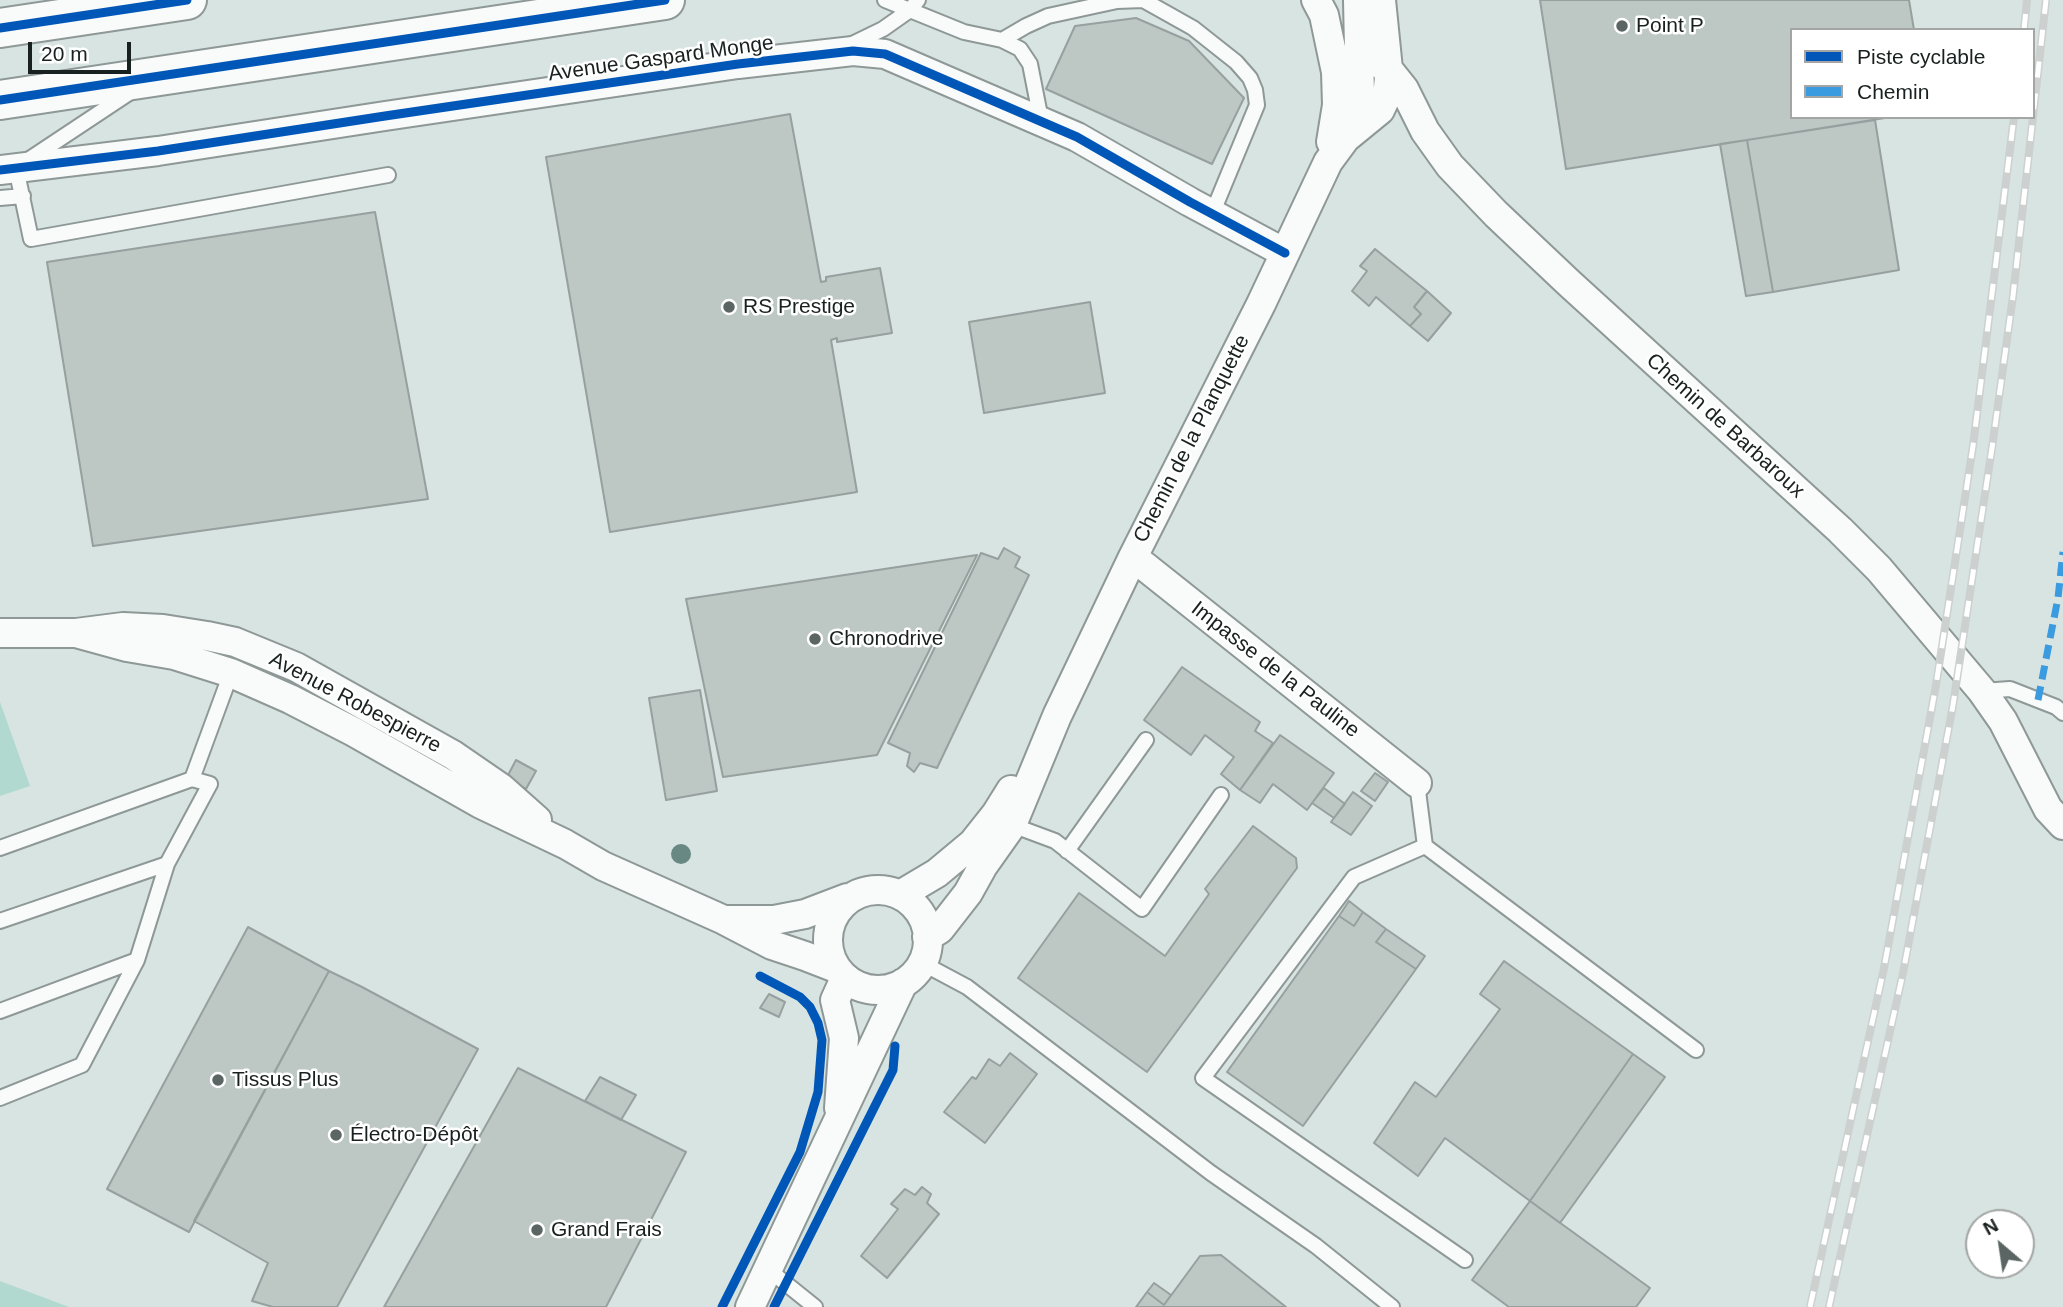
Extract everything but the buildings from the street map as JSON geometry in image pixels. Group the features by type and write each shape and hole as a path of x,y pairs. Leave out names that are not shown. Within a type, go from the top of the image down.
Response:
{"main road":[{"path":"0,28 187,0"},
{"path":"0,100 665,0"}],"street":[{"name":"Chemin de la Planquette","path":"1316,0 1324,15 1336,72 1337,105 1328,162"},
{"name":"Chemin de la Planquette","path":"750,1307 917,961 961,902 1012,825 1057,716 1133,557 1328,162 1345,139 1360,97 1358,0"},
{"path":"1345,139 1380,110 1387,96 1388,69 1381,0"},
{"name":"Avenue Gaspard Monge","path":"8,169 158,151 738,64 853,51 885,54 1041,120 1077,137 1285,253"},
{"name":"Chemin de Barbaroux","path":"1360,51 1388,69 1404,89 1425,131 1450,166 1569,283 1840,530 1879,569 1982,691 2003,720 2048,809 2063,825"},
{"name":"Impasse de la Pauline","path":"1133,557 1417,782"},
{"name":"Avenue Robespierre","path":"0,634 76,633 123,627 163,629 236,642 296,667 453,755 501,788 565,844"},
{"name":"Avenue Robespierre","path":"76,633 127,647 185,658 231,673 290,699 481,804 565,844 603,866 724,920 772,945 805,956 841,973"},
{"name":"Chemin de la Planquette","path":"900,895 937,873 973,843 996,814 1057,716"},
{"path":"870,890 886,890 900,895 909,901 922,917 917,961 892,988 867,989 841,973 829,953 827,936 831,920 841,905 855,895 870,890"},
{"name":"Avenue Robespierre","path":"724,920 774,920 805,914 855,895"},
{"name":"Chemin de la Planquette","path":"838,1124 844,1038 835,1000 841,973"}],"lane":[{"path":"885,0 914,5 964,32 1002,40 1020,49 1030,64 1041,120"},
{"path":"1002,40 1048,16 1117,1 1143,0 1193,28 1236,62 1250,78 1257,105 1212,214"},
{"path":"820,54 855,44 883,29 914,5"},
{"path":"152,77 8,169 23,196 31,239 387,175"},
{"path":"0,198 23,196"},
{"path":"192,779 231,673"},
{"path":"1982,691 2010,689 2056,707 2063,713"},
{"path":"1067,851 1146,740"},
{"path":"0,848 192,779 210,784 167,864 137,960 82,1065 0,1098"},
{"path":"1417,782 1425,846 1696,1050"},
{"path":"1012,825 1055,841 1142,909 1221,795"},
{"path":"1425,846 1354,877 1203,1078 1465,1260"},
{"path":"0,922 167,864"},
{"path":"0,1011 137,960"},
{"path":"917,961 967,987 1212,1173 1316,1246 1392,1307"},
{"path":"769,1270 815,1307"}],"path":[{"path":"760,976 800,997 810,1007"}],"green space":[{"path":"0,702 30,786 0,796"},
{"path":"0,1281 69,1307 0,1307"}],"railway":[{"path":"2024,28 2027,0"},
{"path":"2035,99 2046,0"},
{"path":"1810,1307 1884,968 1936,685 1973,446 2014,119"},
{"path":"1829,1307 1903,973 1953,705 2013,296 2033,119"}],"marked path":[{"path":"2038,700 2058,598 2063,552"}],"cycle path":[{"path":"0,28 187,0"},
{"path":"0,100 665,0"},
{"path":"0,170 158,151 738,64 853,51 885,54 1077,137 1285,253"},
{"path":"722,1307 800,1152 818,1092 822,1040 818,1023 810,1007 800,997 760,976"},
{"path":"774,1307 893,1070 895,1046"}],"place":[{"name":"Point P","path":"1622,26"},
{"name":"RS Prestige","path":"729,307"},
{"name":"Chronodrive","path":"815,639"},
{"name":"Tissus Plus","path":"218,1080"},
{"name":"Électro-Dépôt","path":"336,1135"},
{"name":"Grand Frais","path":"537,1230"}]}
